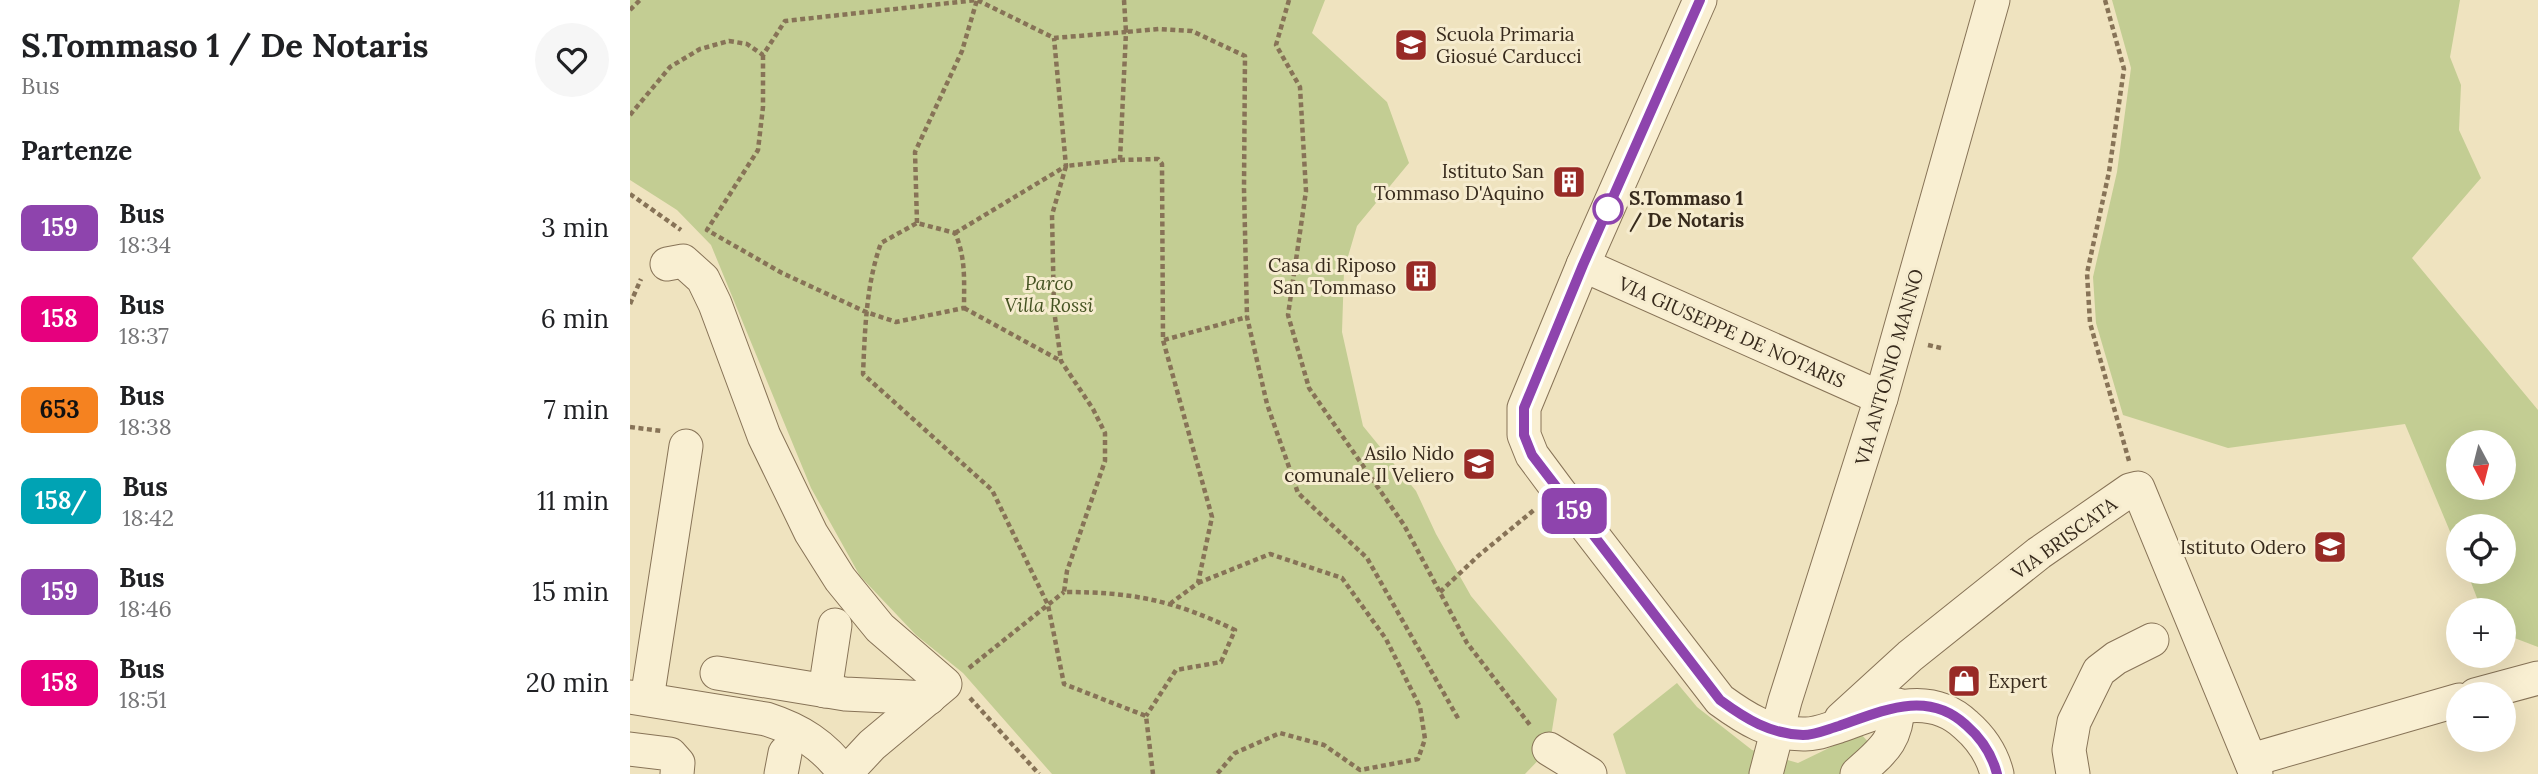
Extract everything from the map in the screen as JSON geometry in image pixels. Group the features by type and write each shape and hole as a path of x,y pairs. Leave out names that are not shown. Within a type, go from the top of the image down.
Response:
{"street":[{"name":"VIA ANTONIO MANNO","path":"1766,774 1776,732 1881,398 1993,0"},
{"path":"1695,2 1524,408 1524,435 1532,455 1720,700 1747,720 1776,732 1806,735 1898,705 1930,705 1959,718 1985,746 1997,774"},
{"path":"655,269 683,261 703,279 772,453 811,533 840,579 880,628 946,685"},
{"name":"VIA GIUSEPPE DE NOTARIS","path":"1583,265 1881,398"},
{"path":"675,439 638,698 783,724 827,751 845,774 872,745 946,685"},
{"name":"VIA BRISCATA","path":"1832,728 1910,656 2039,553 2130,490 2138,488 2254,767 2446,704"},
{"path":"825,691 835,625"},
{"path":"2073,774 2069,750 2074,722 2099,671 2116,658 2152,640"},
{"path":"718,673 845,694 946,685"},
{"path":"2516,684 2538,678"},
{"path":"1857,774 1886,748 1894,736 1898,705"},
{"path":"630,749 670,754 678,763 677,774"},
{"path":"1549,749 1590,774"}],"path":[{"path":"630,10 640,0"},
{"path":"917,223 915,152 962,51 977,0"},
{"path":"1061,361 964,308 896,322 866,312 782,273 707,230 758,150 763,107 763,55 785,21 977,0 1054,38 1159,29 1192,32 1245,56 1247,317 1267,404 1297,493 1367,558 1459,720"},
{"path":"1120,160 1126,32 1124,0"},
{"path":"1289,0 1276,45 1300,87 1306,191 1288,315 1310,388 1404,525 1466,643 1549,749"},
{"path":"2105,0 2124,69 2109,172 2087,273 2090,323 2138,488"},
{"path":"1054,38 1066,166 1052,215 1054,310 1061,361 1093,409 1105,433 1105,461 1067,572 1064,592"},
{"path":"630,115 670,67 700,49 729,41 747,44 763,55"},
{"path":"1146,716 1064,684 1048,605 992,490 863,374 866,312 872,268 881,243 917,223 955,233 1066,166 1158,159 1162,164 1163,340 1212,517 1198,583"},
{"path":"955,233 964,258 964,308"},
{"path":"630,304 655,269"},
{"path":"1163,340 1247,317"},
{"path":"630,427 675,439"},
{"path":"1440,592 1478,556 1558,490"},
{"path":"1171,603 1198,583 1270,554 1342,578 1386,639 1420,707 1425,739 1418,759 1360,770 1324,745 1280,733 1235,753 1217,774"},
{"path":"946,685 1064,592 1144,596 1171,603 1235,630 1221,662 1177,670 1146,716 1153,774"},
{"path":"946,685 960,689 1039,774"}],"green space":[{"name":"Parco Villa Rossi","path":"630,0 1325,0 1312,33 1387,102 1409,163 1357,226 1344,270 1342,332 1363,426 1416,491 1436,534 1471,596 1557,699 1549,749 1525,774 1052,774 963,673 916,635 860,576 811,488 711,245 677,210 630,180"},
{"path":"2112,0 2460,0 2450,57 2461,85 2459,130 2481,178 2412,258 2538,410 2538,647 2516,639 2516,598 2477,598 2472,584 2516,584 2516,514 2446,514 2446,522 2405,424 2228,448 2123,415 2096,323 2093,277 2117,172 2131,68"},
{"path":"1677,683 1697,707 1752,750 1798,763 1860,733 1872,746 1841,774 1626,774 1613,734"}],"bus line":[{"name":"159","path":"1700,0 1583,265 1524,408 1524,435 1532,455 1720,700 1747,720 1776,732 1806,735 1898,705 1930,705 1946,710 1973,731 1993,760 1997,774"}],"place":[{"name":"Scuola Primaria Giosué Carducci","path":"1411,45"},
{"name":"Istituto San Tommaso D'Aquino","path":"1569,182"},
{"name":"S.Tommaso 1 / De Notaris","path":"1608,209"},
{"name":"Casa di Riposo San Tommaso","path":"1421,276"},
{"name":"Asilo Nido comunale Il Veliero","path":"1479,464"},
{"name":"Istituto Odero","path":"2330,547"},
{"name":"Expert","path":"1964,681"}]}
